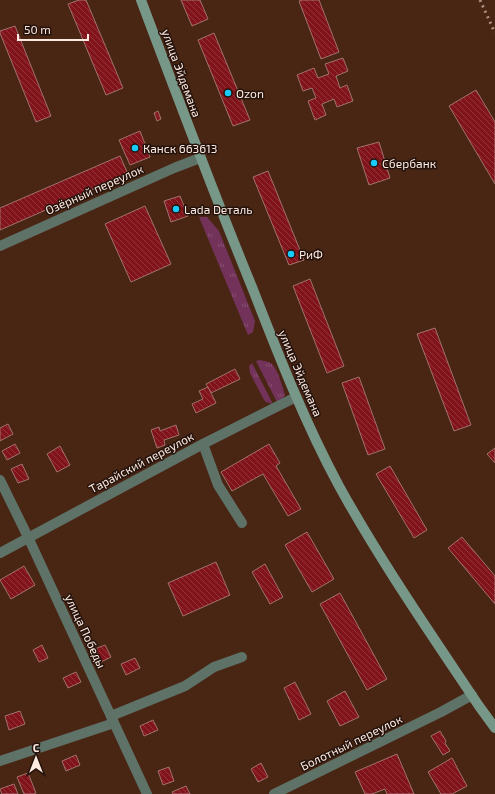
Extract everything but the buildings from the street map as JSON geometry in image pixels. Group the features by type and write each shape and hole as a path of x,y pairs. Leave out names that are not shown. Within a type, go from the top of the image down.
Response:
{"main road":[{"name":"улица Эйдемана","path":"141,0 200,158 296,398 339,485 382,560 495,728"}],"street":[{"name":"Озёрный переулок","path":"0,246 174,168 200,158"},
{"name":"Тарайский переулок","path":"0,553 202,444 296,398"},
{"path":"202,444 218,485 242,523"},
{"name":"улица Победы","path":"0,480 147,794"},
{"path":"0,761 112,719 185,686 214,667 242,657"},
{"name":"Болотный переулок","path":"274,794 441,712 472,695"}],"green space":[{"path":"199,217 207,217 219,231 255,321 253,332 248,335"},
{"path":"259,360 272,364 282,384 285,395 277,402 256,361"},
{"path":"252,363 273,404 264,400 250,373 249,366"}],"railway":[{"path":"480,0 495,33"}],"place":[{"name":"Ozon","path":"228,93"},
{"name":"Канск 663613","path":"135,148"},
{"name":"Сбербанк","path":"374,163"},
{"name":"Lada Dеталь","path":"176,209"},
{"name":"РиФ","path":"291,254"}]}
